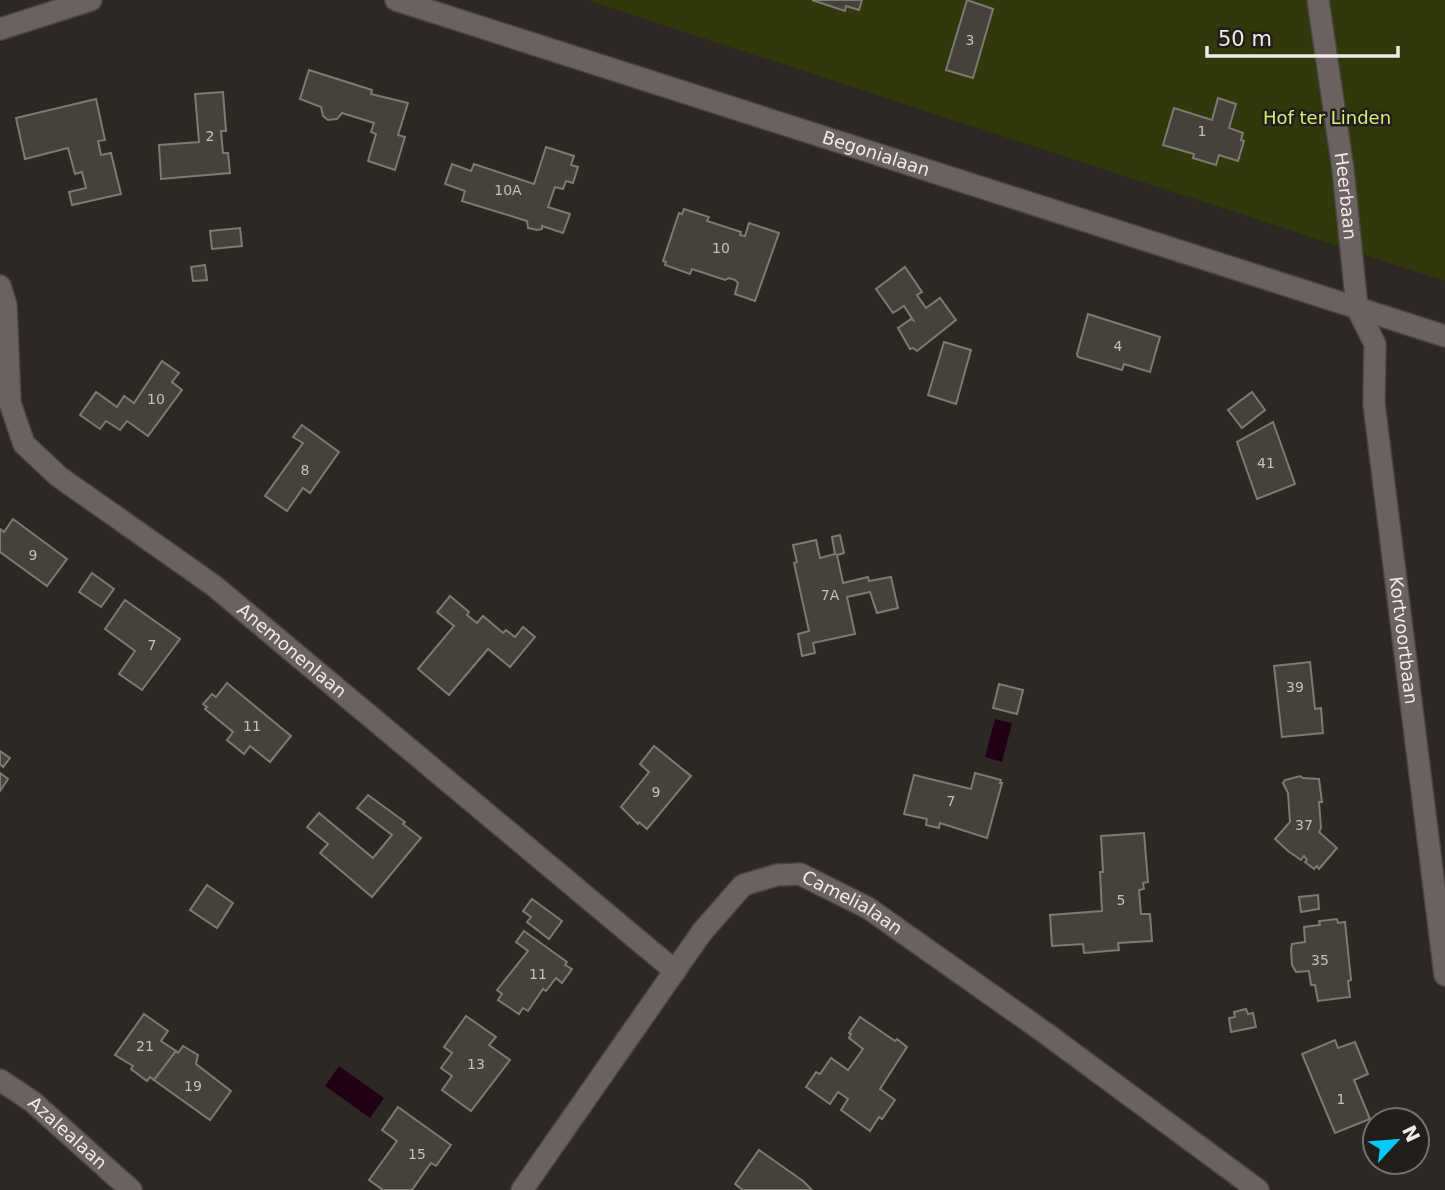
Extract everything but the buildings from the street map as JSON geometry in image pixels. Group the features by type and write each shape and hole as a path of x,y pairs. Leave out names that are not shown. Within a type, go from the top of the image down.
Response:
{"street":[{"path":"0,29 91,0"},
{"name":"Begonialaan","path":"396,0 1445,335"},
{"name":"Heerbaan","path":"1318,0 1344,181 1357,308"},
{"name":"Anemonenlaan","path":"0,286 6,305 10,402 24,444 58,476 213,585 675,971"},
{"name":"Kortvoortbaan","path":"1357,308 1376,344 1374,404 1445,975"},
{"name":"Camelialaan","path":"522,1190 702,932 743,884 777,875 800,874 868,908 1044,1032 1258,1190"},
{"name":"Azalealaan","path":"0,1080 33,1102 131,1190"}],"green space":[{"name":"Hof ter Linden","path":"587,0 1445,0 1445,281"}],"shaded area":[{"path":"995,719 1012,723 1002,762 985,757"},
{"path":"339,1066 384,1098 370,1118 325,1086"}]}
